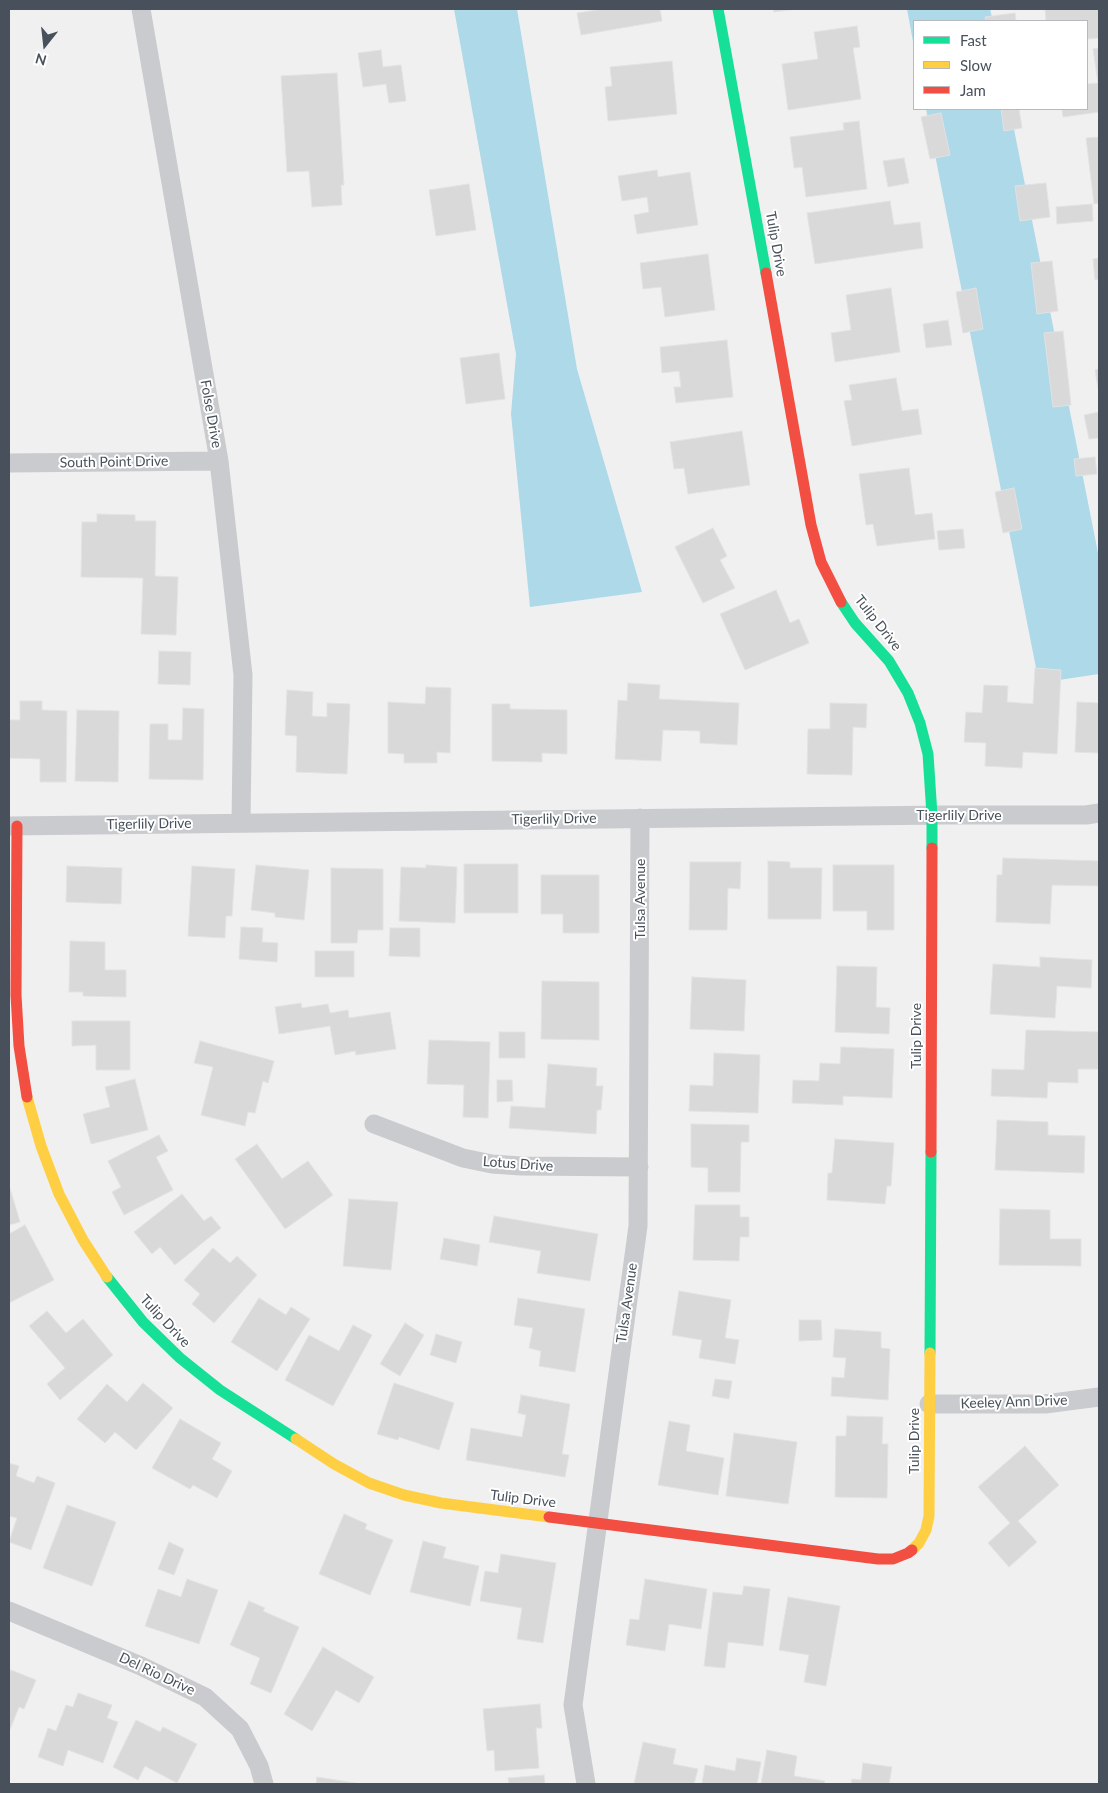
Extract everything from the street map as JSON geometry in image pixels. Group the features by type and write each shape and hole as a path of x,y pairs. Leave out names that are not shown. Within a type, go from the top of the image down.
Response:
{"street":[{"name":"Folse Drive","path":"141,9 219,461 243,675 241,823"},
{"name":"Tulip Drive","path":"13,826 16,995 19,1046 27,1097 41,1146 59,1194 106,1276 143,1322 180,1358 220,1390 334,1464 369,1483 404,1496 441,1503 878,1560 893,1559 908,1553 919,1543 926,1530 928,1516 932,815 928,754 920,723 908,693 889,661 855,623 836,594 821,562 811,525 718,9"},
{"name":"South Point Drive","path":"9,463 219,461"},
{"name":"Tigerlily Drive","path":"13,826 932,815 1086,815 1099,812"},
{"name":"Tulsa Avenue","path":"586,1784 572,1705 638,1226 640,818"},
{"name":"Lotus Drive","path":"374,1124 463,1158 492,1164 639,1167"},
{"name":"Keeley Ann Drive","path":"929,1404 1045,1404 1099,1397"},
{"name":"Del Rio Drive","path":"9,1611 141,1666 206,1697 240,1728 259,1766 264,1784"}],"water":[{"path":"454,9 517,9 577,369 642,592 530,607 511,414 516,354"},
{"path":"907,9 990,9 993,20 913,20 913,42"},
{"path":"926,110 1010,110 1099,558 1099,674 1039,683"}],"building":[{"path":"603,9 660,9 662,21 581,35 577,13"},
{"path":"773,9 796,9 774,12"},
{"path":"1045,9 1099,9 1099,38 1088,39 1088,20 1046,20"},
{"path":"1015,13 1016,20 986,20 985,17"},
{"path":"857,26 860,47 853,48 861,99 788,110 782,64 818,59 814,32"},
{"path":"1099,48 1099,112 1063,117 1062,110 1088,110 1088,84 1098,83 1093,49"},
{"path":"381,50 383,67 401,65 406,101 389,103 386,84 363,87 358,53"},
{"path":"672,61 677,114 608,121 605,87 612,86 610,67"},
{"path":"337,73 344,185 341,185 342,205 312,207 309,171 287,172 281,76"},
{"path":"1001,110 1019,110 1022,128 1004,131"},
{"path":"941,113 950,155 930,159 921,117"},
{"path":"859,121 867,189 806,197 802,167 794,168 790,137 844,130 843,123"},
{"path":"1099,137 1099,203 1094,204 1086,138"},
{"path":"904,158 909,183 888,187 883,161"},
{"path":"657,170 658,177 690,172 698,225 637,234 634,215 649,212 647,197 622,201 618,176"},
{"path":"1046,183 1050,217 1020,221 1015,186"},
{"path":"469,184 476,230 436,236 429,190"},
{"path":"890,201 894,225 920,222 923,248 815,264 807,213"},
{"path":"1092,204 1093,221 1057,224 1056,207"},
{"path":"708,254 715,310 665,317 661,287 643,289 640,263"},
{"path":"1099,258 1099,279 1095,280 1093,259"},
{"path":"1052,261 1058,311 1037,314 1031,263"},
{"path":"891,288 900,352 835,362 831,333 851,330 846,295"},
{"path":"976,288 983,329 963,333 956,292"},
{"path":"948,320 952,345 926,348 923,324"},
{"path":"1063,331 1071,405 1053,407 1044,333"},
{"path":"727,340 733,397 676,403 674,387 681,387 679,371 662,373 660,347"},
{"path":"499,353 505,399 466,404 460,358"},
{"path":"1099,369 1099,394 1095,370"},
{"path":"896,378 902,411 918,409 922,434 852,446 844,401 852,400 849,385"},
{"path":"1099,412 1099,438 1089,439 1084,415"},
{"path":"742,431 750,485 688,494 684,468 674,469 670,442"},
{"path":"1095,457 1097,474 1076,476 1074,459"},
{"path":"909,468 915,515 932,513 935,539 877,546 873,524 866,525 859,474"},
{"path":"1014,488 1022,529 1003,533 995,492"},
{"path":"97,514 135,515 135,521 156,521 155,576 178,577 176,635 141,634 143,578 81,577 82,522 97,522"},
{"path":"713,528 727,556 720,560 735,588 703,603 675,547"},
{"path":"963,529 965,548 939,550 937,531"},
{"path":"776,590 790,623 799,619 809,643 745,670 720,614"},
{"path":"159,651 191,652 190,685 158,684"},
{"path":"1035,668 1061,670 1057,754 1023,752 1022,768 985,766 986,743 964,742 966,712 982,713 984,685 1008,686 1007,702 1033,704"},
{"path":"628,683 660,685 659,699 739,703 737,745 700,743 700,731 663,730 661,761 615,759 618,700 627,701"},
{"path":"426,687 451,688 450,753 437,752 437,763 404,763 404,754 388,753 388,702 425,704"},
{"path":"287,690 313,692 312,716 327,717 327,703 350,704 347,774 296,772 297,736 285,735"},
{"path":"20,701 42,701 42,710 67,711 66,782 40,782 40,759 9,758 9,720 20,720"},
{"path":"1077,702 1099,703 1099,753 1075,752"},
{"path":"830,703 867,704 866,728 853,727 852,775 807,774 808,729 830,729"},
{"path":"492,704 510,704 510,709 567,710 567,754 542,753 542,762 492,761"},
{"path":"183,708 204,709 203,780 149,779 150,724 168,724 168,740 182,740"},
{"path":"77,710 119,711 118,782 75,781"},
{"path":"1003,858 1099,861 1099,886 1052,885 1050,924 996,922 997,875 1002,875"},
{"path":"768,861 790,862 790,868 822,868 821,919 768,919"},
{"path":"690,862 741,862 740,889 728,888 727,930 689,930"},
{"path":"464,864 518,864 518,913 464,913"},
{"path":"256,865 309,870 304,920 275,917 275,913 251,910"},
{"path":"426,865 457,867 455,923 399,921 401,867 426,868"},
{"path":"833,865 894,865 894,930 867,930 867,911 833,911"},
{"path":"67,866 122,868 121,904 66,902"},
{"path":"192,866 235,869 232,916 226,916 225,938 188,936"},
{"path":"331,868 383,869 383,930 358,930 357,943 331,943"},
{"path":"541,875 599,875 599,933 563,933 563,914 541,914"},
{"path":"241,927 263,928 262,942 278,943 277,962 239,959"},
{"path":"390,928 420,928 420,957 389,956"},
{"path":"70,941 105,942 105,970 126,970 126,997 83,996 83,992 69,992"},
{"path":"315,951 354,951 354,977 315,977"},
{"path":"1040,957 1092,960 1091,988 1057,986 1055,1018 990,1014 993,964 1040,967"},
{"path":"837,966 877,967 876,1007 890,1008 889,1034 835,1032"},
{"path":"692,977 746,980 744,1031 690,1029"},
{"path":"542,981 599,982 599,1040 541,1039"},
{"path":"301,1003 302,1008 328,1004 330,1013 348,1010 349,1018 390,1012 396,1049 356,1055 355,1051 335,1055 330,1026 279,1034 275,1007"},
{"path":"72,1021 130,1021 130,1070 96,1070 96,1045 72,1046"},
{"path":"1026,1030 1099,1032 1098,1069 1078,1069 1078,1083 1048,1082 1047,1098 991,1096 992,1069 1024,1070"},
{"path":"499,1032 525,1032 525,1058 499,1058"},
{"path":"429,1040 490,1042 488,1118 463,1117 464,1085 427,1084"},
{"path":"200,1041 274,1061 268,1083 263,1081 255,1113 248,1112 245,1126 201,1115 213,1067 194,1063"},
{"path":"841,1047 894,1049 892,1098 843,1096 843,1105 792,1103 793,1080 819,1081 820,1063 840,1064"},
{"path":"714,1053 760,1055 758,1113 689,1111 690,1085 713,1086"},
{"path":"548,1064 597,1068 596,1086 603,1086 601,1110 597,1110 596,1134 509,1128 511,1106 545,1108"},
{"path":"135,1079 148,1130 91,1144 83,1114 110,1107 105,1087"},
{"path":"497,1080 512,1080 513,1101 497,1102"},
{"path":"997,1120 1048,1122 1048,1135 1085,1136 1084,1173 995,1170"},
{"path":"691,1124 749,1125 749,1142 741,1142 740,1192 708,1192 708,1168 691,1167"},
{"path":"159,1135 168,1151 156,1157 173,1190 124,1215 112,1192 121,1187 108,1161"},
{"path":"835,1139 894,1143 891,1186 887,1186 885,1204 827,1200 828,1173 832,1173"},
{"path":"257,1144 282,1179 308,1161 333,1195 285,1229 235,1159"},
{"path":"9,1185 20,1222 9,1225"},
{"path":"182,1194 204,1221 211,1216 221,1228 175,1265 160,1247 152,1254 134,1232"},
{"path":"349,1199 398,1202 391,1270 343,1266"},
{"path":"695,1205 740,1205 740,1217 749,1217 749,1237 740,1237 739,1261 693,1260"},
{"path":"1000,1209 1050,1210 1050,1239 1081,1239 1081,1266 999,1265"},
{"path":"494,1216 598,1234 590,1281 537,1273 541,1251 489,1242"},
{"path":"25,1225 54,1280 9,1303 9,1234"},
{"path":"444,1238 480,1245 477,1266 440,1259"},
{"path":"213,1248 230,1263 237,1256 257,1275 214,1323 192,1304 200,1294 184,1280"},
{"path":"679,1291 731,1300 725,1338 739,1340 735,1364 699,1358 702,1340 672,1335"},
{"path":"259,1298 286,1315 291,1307 310,1319 277,1371 231,1342"},
{"path":"518,1298 585,1309 575,1372 539,1366 541,1351 529,1348 533,1328 514,1325"},
{"path":"47,1311 66,1333 83,1319 113,1355 60,1400 47,1384 65,1368 29,1326"},
{"path":"799,1320 821,1320 822,1340 799,1341"},
{"path":"405,1323 424,1335 400,1376 380,1364"},
{"path":"353,1325 372,1335 333,1406 285,1380 309,1335 339,1351"},
{"path":"835,1329 881,1332 881,1348 890,1349 888,1400 831,1396 832,1377 844,1378 846,1358 833,1357"},
{"path":"436,1334 462,1342 456,1363 430,1355"},
{"path":"715,1379 732,1381 729,1399 712,1396"},
{"path":"143,1383 173,1408 136,1450 115,1432 105,1443 77,1419 107,1384 127,1402"},
{"path":"394,1383 454,1403 439,1450 399,1437 398,1440 377,1434"},
{"path":"521,1395 570,1404 562,1454 569,1455 565,1477 466,1460 471,1428 522,1437 526,1415 518,1413"},
{"path":"847,1416 883,1417 882,1444 888,1444 887,1498 835,1497 836,1436 846,1436"},
{"path":"180,1419 221,1443 212,1459 232,1471 217,1498 193,1485 190,1489 152,1468"},
{"path":"669,1421 690,1425 686,1451 724,1458 718,1495 658,1485"},
{"path":"734,1433 797,1442 788,1504 726,1496"},
{"path":"1025,1446 1059,1485 1018,1521 1037,1542 1009,1567 988,1543 1010,1523 978,1487"},
{"path":"9,1463 19,1466 16,1476 34,1483 37,1476 55,1483 31,1550 9,1542 17,1518 9,1516"},
{"path":"67,1505 116,1522 92,1586 43,1568"},
{"path":"344,1514 367,1524 365,1529 393,1540 370,1595 319,1574"},
{"path":"423,1541 446,1547 443,1558 479,1566 470,1606 410,1592"},
{"path":"169,1542 184,1549 174,1575 158,1569"},
{"path":"501,1554 556,1563 543,1643 517,1639 522,1608 480,1601 485,1571 498,1573"},
{"path":"187,1579 218,1590 199,1644 145,1626 158,1589 181,1597"},
{"path":"645,1579 707,1589 701,1629 669,1624 665,1651 626,1645 630,1619 639,1620"},
{"path":"744,1586 770,1589 763,1646 728,1642 725,1668 704,1666 713,1592 742,1595"},
{"path":"788,1597 840,1606 826,1686 804,1682 809,1655 779,1650"},
{"path":"249,1601 265,1608 263,1611 299,1627 271,1693 250,1684 260,1658 230,1645"},
{"path":"323,1647 374,1677 359,1703 336,1690 312,1731 284,1714"},
{"path":"11,1670 36,1680 24,1709 19,1707 9,1732 9,1675"},
{"path":"78,1693 112,1705 107,1718 118,1722 103,1763 68,1750 63,1766 38,1757 48,1728 56,1731 66,1705 73,1707"},
{"path":"540,1704 542,1728 536,1728 539,1768 495,1771 494,1750 487,1751 483,1709"},
{"path":"136,1720 160,1732 163,1727 197,1744 177,1783 145,1766 138,1780 113,1767"},
{"path":"643,1742 676,1749 673,1764 698,1769 694,1784 634,1784"},
{"path":"767,1750 797,1756 794,1776 825,1781 824,1784 761,1784"},
{"path":"737,1758 761,1762 757,1784 702,1784 705,1765 735,1771"},
{"path":"863,1763 892,1767 889,1784 851,1784 852,1779 861,1780"},
{"path":"544,1775 545,1784 509,1784 508,1778"},
{"path":"317,1777 361,1784 316,1784"}],"traffic: fast":[{"path":"718,9 766,273"},
{"path":"841,602 855,623 889,661 908,693 920,723 928,754 932,848"},
{"path":"930,1353 931,1152"},
{"path":"107,1277 143,1322 180,1358 220,1390 296,1439"}],"traffic: slow":[{"path":"27,1097 41,1146 59,1194 83,1240 107,1277"},
{"path":"912,1550 919,1543 926,1530 929,1516 930,1353"},
{"path":"296,1439 334,1464 369,1483 404,1495 441,1503 549,1517"}],"traffic: jam":[{"path":"766,273 811,525 821,562 841,602"},
{"path":"17,826 16,995 19,1046 27,1097"},
{"path":"931,1152 932,848"},
{"path":"549,1517 878,1559 893,1559 912,1550"}]}
